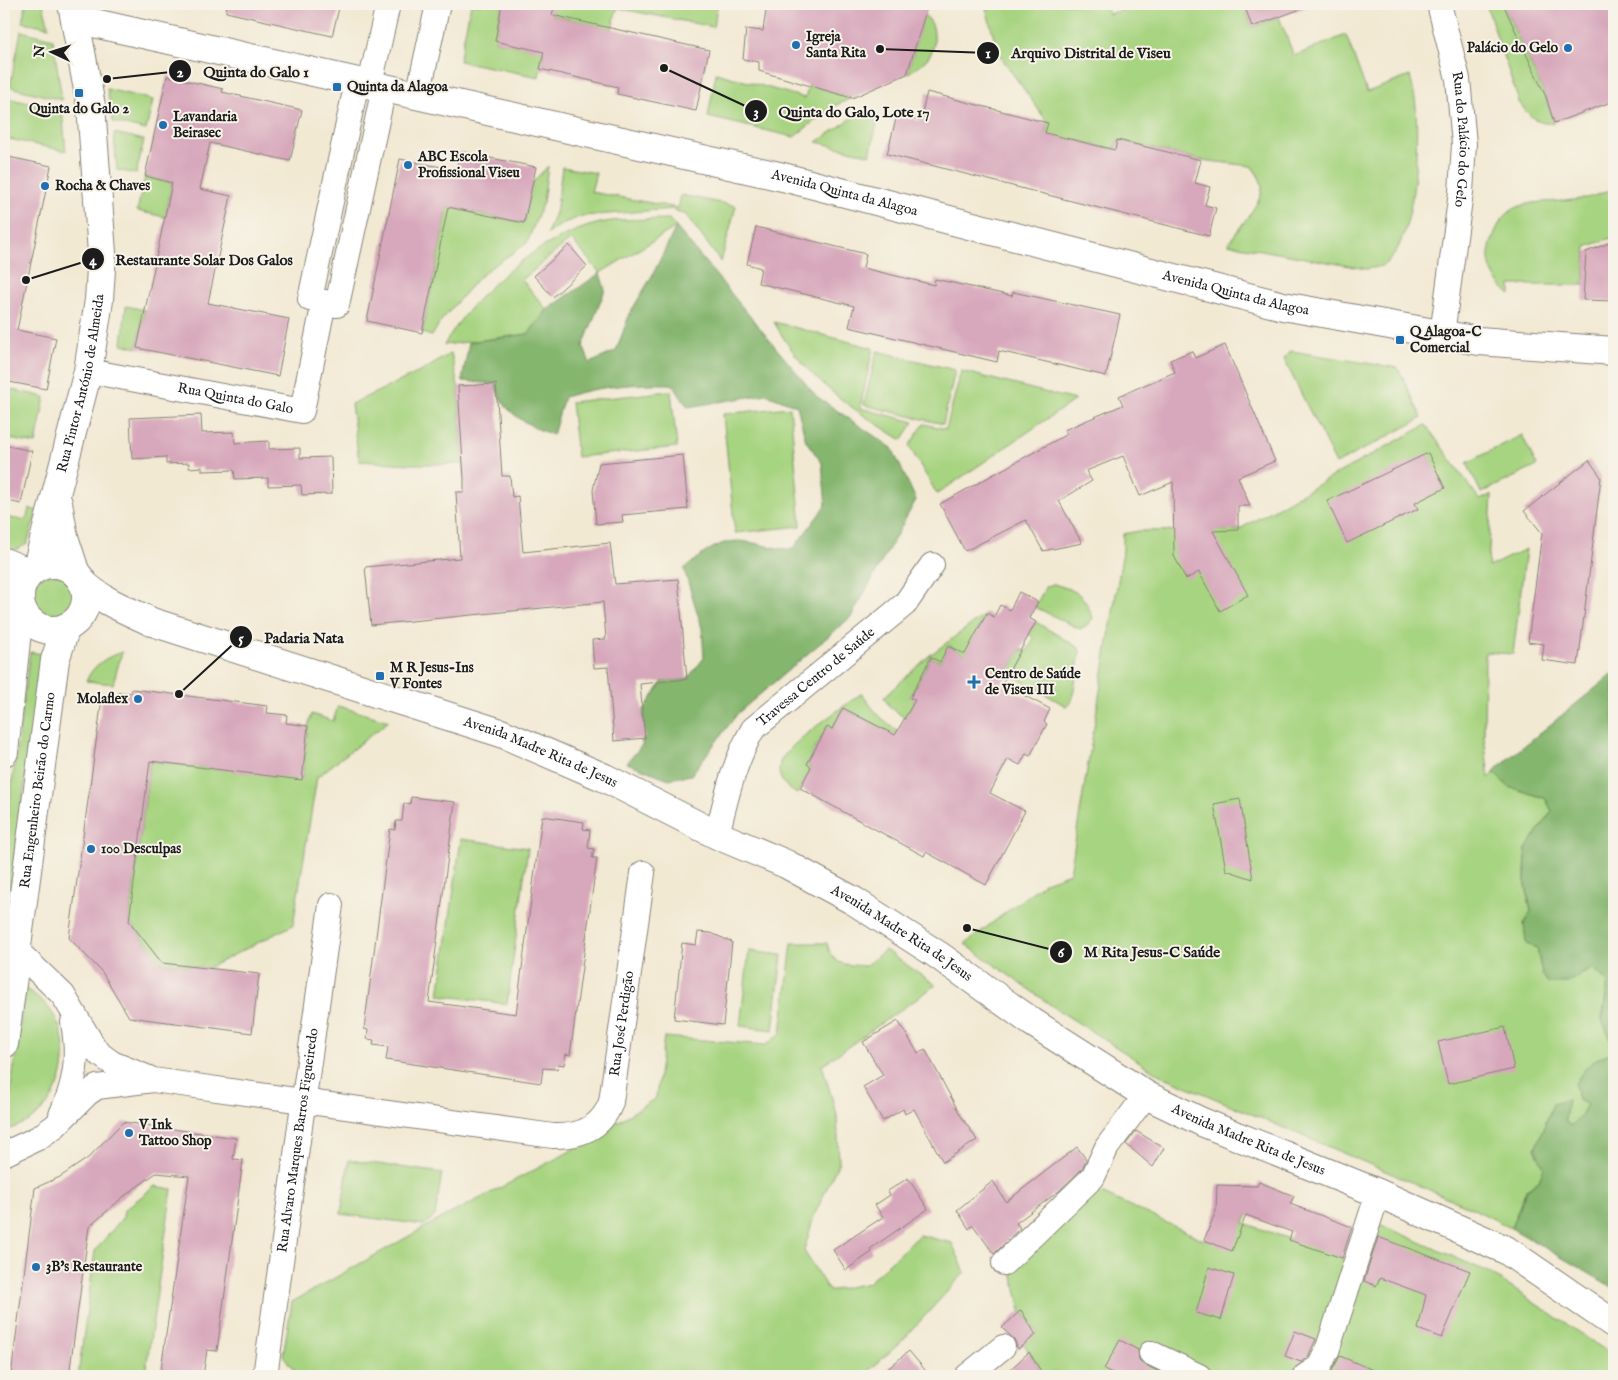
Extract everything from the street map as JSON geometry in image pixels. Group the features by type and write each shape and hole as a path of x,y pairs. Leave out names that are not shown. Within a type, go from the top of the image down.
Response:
{"street":[{"path":"370,85 388,4"},
{"path":"418,95 438,4"},
{"name":"Rua do Palácio do Gelo","path":"1439,4 1458,79 1464,144 1461,192 1442,335"},
{"name":"Avenida Quinta da Alagoa","path":"74,11 370,85 783,177 1283,306 1442,335 1499,343 1614,351"},
{"name":"Rua Pintor António de Almeida","path":"35,569 57,494 88,371 99,300 102,253 91,106 74,11"},
{"name":"Rua Quinta do Galo","path":"88,371 302,411 324,302 338,305 370,85"},
{"name":"Rua Pintor António de Almeida","path":"57,494 64,537 79,578"},
{"path":"4,560 35,569 58,564 79,578 85,603 81,612 67,626 43,628 33,623 25,615 15,596"},
{"name":"Travessa Centro de Saúde","path":"717,835 727,789 742,748 753,729 905,604 932,565"},
{"path":"4,752 15,596 23,582 35,569"},
{"name":"Avenida Madre Rita de Jesus","path":"79,578 112,603 152,622 501,733 605,778 717,835 786,864 854,902 938,955 1032,1022 1146,1095 1202,1122 1378,1193 1506,1250 1614,1324"},
{"name":"Avenida Madre Rita de Jesus","path":"67,626 91,619 152,622"},
{"name":"Rua Engenheiro Beirão do Carmo","path":"4,1044 56,660 67,626"},
{"name":"Rua José Perdigão","path":"153,1080 553,1136 581,1133 597,1124 608,1110 643,873"},
{"name":"Rua Alvaro Marques Barros Figueiredo","path":"265,1376 331,905"},
{"path":"16,950 63,995 97,1052 121,1067 153,1080"},
{"path":"38,1138 52,1127 61,1115 77,1065 78,1053 72,1018 63,995"},
{"path":"4,1154 38,1138 55,1126 97,1087 153,1080"},
{"path":"1004,1263 1093,1177 1107,1147 1146,1095"},
{"path":"1305,1376 1319,1367 1327,1351 1378,1193"},
{"path":"967,1376 1003,1347"},
{"path":"1151,1353 1199,1376"}],"green space":[{"path":"26,4 43,4 49,27 22,22"},
{"path":"471,4 502,4 495,41 544,51 539,77 459,61"},
{"path":"555,4 718,4 713,27 617,8 612,29 552,15"},
{"path":"985,4 1105,4 1109,14 1139,4 1244,4 1252,27 1279,17 1294,56 1346,35 1367,92 1410,76 1416,106 1413,193 1402,239 1393,256 1381,266 1366,269 1228,244 1257,203 1262,190 1257,174 1251,166 1201,160 1117,140 1115,150 1076,140 1071,161 1040,154 1048,123 998,53"},
{"path":"1486,4 1503,4 1546,97 1554,123 1538,121 1529,115 1519,102"},
{"path":"924,15 933,27 933,49 923,62 907,74"},
{"path":"21,31 53,39 62,100 10,87"},
{"path":"716,73 805,98 809,85 852,98 834,106 794,137 708,117"},
{"path":"107,89 153,100 146,130 113,122"},
{"path":"6,98 62,110 66,151 4,138"},
{"path":"855,116 878,118 870,155 817,142"},
{"path":"114,133 144,140 136,174 117,170"},
{"path":"548,166 543,202 527,243 477,279 440,322 432,336 422,333 448,207 524,223 532,183"},
{"path":"562,167 596,173 591,192 678,208 681,195 736,206 721,262 686,215 672,209 582,216 564,223 547,234 557,207"},
{"path":"145,176 172,183 165,217 137,211"},
{"path":"1614,188 1614,237 1586,247 1584,285 1511,285 1511,295 1501,286 1491,268 1489,261 1490,248 1496,230 1504,217 1513,209 1537,203 1581,199 1598,195"},
{"path":"669,219 676,227 600,273 571,239 522,280 547,310 528,334 444,345 473,305 510,269 554,241 577,230 608,221"},
{"path":"676,227 816,396 892,448 916,500 851,617 738,713 691,775 669,779 627,763 642,745 644,730 643,711 663,681 687,679 704,658 702,628 684,569 712,548 728,542 747,542 775,548 793,549 826,505 822,463 806,441 797,406 767,394 688,407 672,384 618,386 564,397 553,435 517,417 509,410 498,394 496,384 462,381 469,342 528,334 547,310 600,273 605,290 583,346 590,363 616,351 630,313 652,276"},
{"path":"126,306 145,310 137,348 122,344"},
{"path":"774,322 873,348 860,408 914,422 902,440 846,403 814,376 786,342"},
{"path":"877,351 955,370 943,424 864,405"},
{"path":"1291,351 1398,368 1422,418 1336,464 1284,359"},
{"path":"451,353 458,386 463,464 359,461 351,404 424,370"},
{"path":"961,371 1075,400 937,494 909,446 924,424 946,429"},
{"path":"4,388 45,397 36,444 4,438"},
{"path":"671,391 677,447 577,457 571,402"},
{"path":"790,407 801,526 735,533 723,414"},
{"path":"1426,425 1480,500 1492,494 1488,567 1526,549 1513,654 1485,652 1484,736 1489,778 1494,773 1509,787 1545,798 1552,811 1526,849 1525,880 1531,912 1524,924 1537,948 1542,974 1585,972 1593,968 1608,982 1602,1020 1614,1046 1614,1052 1591,1063 1575,1084 1578,1100 1588,1104 1571,1126 1565,1121 1539,1181 1526,1189 1511,1228 1474,1209 1160,1075 1058,1010 965,944 1045,882 1070,873 1123,551 1123,534 1139,531 1238,530"},
{"path":"1522,435 1537,466 1481,493 1467,463"},
{"path":"29,508 37,511 27,544 15,550 4,549 4,517 22,520 27,517"},
{"path":"52,574 64,578 70,584 74,596 70,608 64,614 52,618 40,614 34,608 30,596 34,584 40,578"},
{"path":"1054,584 1069,589 1083,598 1093,618 1087,625 1080,629 1035,607 1046,586"},
{"path":"987,613 977,631 972,658 949,646 940,662 931,657 910,697 915,700 910,709 915,726 889,706 884,697 930,655"},
{"path":"1036,622 1079,648 1080,652 1072,701 1066,706 1008,673 1021,649 1027,652 1034,638 1029,634"},
{"path":"30,652 43,654 4,932 4,842"},
{"path":"122,652 113,684 86,681 92,670 101,662"},
{"path":"1614,673 1614,1046 1602,1020 1608,982 1593,968 1567,983 1548,983 1542,974 1537,948 1526,944 1524,924 1531,911 1525,880 1526,849 1552,811 1545,798 1509,787 1494,773 1498,767"},
{"path":"862,693 888,723 922,744 904,740 843,708 832,729 827,727 807,764 811,767 797,794 785,785 780,778 779,768 784,755 804,736"},
{"path":"338,706 389,721 317,777 293,925 208,968 162,963 129,921 150,761 302,779 308,726 312,714 333,721"},
{"path":"461,839 528,848 507,1004 439,995"},
{"path":"792,943 827,943 829,951 840,963 865,966 885,950 936,985 822,1065 837,1115 839,1162 814,1216 804,1251 829,1291 868,1283 919,1235 952,1243 965,1272 902,1341 863,1376 298,1376 283,1355 292,1302 427,1226 567,1153 656,1098 664,1037 766,1045 781,1033"},
{"path":"749,951 782,955 773,1030 740,1026"},
{"path":"25,989 45,1003 57,1022 64,1044 63,1066 57,1088 45,1107 28,1121 5,1130"},
{"path":"1614,1052 1614,1288 1511,1228 1527,1189 1539,1181 1544,1167 1535,1149 1553,1104 1568,1099 1565,1121 1571,1126 1582,1114 1587,1104 1578,1100 1575,1084 1583,1072 1595,1060"},
{"path":"349,1160 442,1173 435,1216 424,1225 341,1214"},
{"path":"155,1186 172,1189 145,1376 78,1376 95,1251 123,1217 124,1210"},
{"path":"1097,1191 1204,1240 1249,1212 1244,1223 1361,1264 1377,1223 1488,1272 1614,1356 1614,1376 1056,1376 1053,1371 1049,1376 1044,1376 1024,1344 1037,1333 1021,1310 1010,1265 1042,1233"}],"building":[{"path":"227,4 340,4 332,36 226,12"},
{"path":"502,4 555,4 552,15 709,50 696,111 617,94 618,87 540,69 544,52 495,41"},
{"name":"Igreja Santa Rita","path":"767,4 928,4 907,74 852,98 759,71 759,62 743,59 746,29 763,31"},
{"path":"1244,4 1309,4 1309,6 1252,27"},
{"name":"Palácio do Gelo","path":"1503,4 1614,4 1614,101 1554,123 1546,97"},
{"path":"167,76 223,89 222,92 302,110 290,161 210,143 200,189 231,196 208,303 289,319 278,376 137,348 172,183 145,176"},
{"path":"927,92 1048,123 1045,133 1115,150 1117,140 1201,160 1195,183 1210,187 1205,205 1216,208 1209,236 887,154 897,115 920,121"},
{"path":"460,152 536,167 524,223 448,207 422,333 367,321 400,159 456,170"},
{"path":"4,156 51,166 17,330 56,338 46,389 4,381"},
{"path":"756,227 866,254 863,268 934,285 935,279 1012,296 1013,292 1120,315 1106,376 999,351 997,362 849,327 854,306 758,283 761,268 747,264"},
{"path":"1614,241 1614,301 1583,300 1586,252"},
{"path":"569,245 587,266 553,297 534,276"},
{"path":"1225,345 1275,461 1238,477 1250,506 1238,506 1238,530 1213,531 1248,595 1220,611 1199,572 1186,579 1174,556 1173,482 1140,496 1123,456 1086,471 1092,481 1059,501 1082,543 1043,551 1026,520 965,551 940,504 1067,434 1064,430 1123,405 1119,396 1175,372 1170,360 1192,351 1195,358"},
{"path":"496,384 502,476 510,476 512,497 518,496 523,552 610,543 615,584 678,579 687,679 640,684 645,738 614,741 608,667 594,668 592,640 606,639 603,602 371,625 365,567 460,558 456,492 464,492 464,479 458,386"},
{"path":"201,415 202,433 234,432 235,443 269,441 269,449 300,448 300,458 331,457 332,494 302,495 301,485 268,486 268,478 235,479 234,470 202,471 202,467 189,468 189,463 166,464 166,457 132,459 130,418"},
{"path":"4,445 32,451 21,504 4,500"},
{"path":"1428,453 1445,488 1415,503 1418,509 1347,543 1327,501"},
{"path":"683,455 688,509 622,515 623,522 596,524 593,490 599,463"},
{"path":"1589,460 1601,477 1578,665 1542,660 1544,644 1528,642 1542,533 1524,511"},
{"path":"1019,592 1038,602 1029,618 1036,622 1002,684 1050,709 1044,722 1047,724 1030,756 1026,754 1020,765 1008,759 990,793 1025,811 986,885 926,852 924,856 800,788 811,767 807,764 827,727 832,729 843,708 895,735 915,700 910,698 931,657 940,662 948,646 965,654 987,613 994,617 1000,605 1010,610"},
{"path":"132,689 268,706 267,713 287,715 286,723 308,726 302,780 150,761 129,921 162,963 259,974 252,1033 129,1017 102,972 69,938 102,699 118,701 119,692 131,693"},
{"path":"411,797 455,802 429,1002 516,1014 542,816 584,822 583,829 590,830 588,848 594,849 592,858 597,858 570,1055 566,1054 564,1065 558,1064 557,1069 543,1068 541,1083 386,1060 388,1047 373,1045 374,1040 367,1039 368,1030 364,1029 390,829 395,830 396,821 402,821 404,803 410,804"},
{"path":"1240,799 1253,879 1226,870 1214,804"},
{"path":"698,932 711,933 732,942 723,1025 674,1019 682,943 696,945"},
{"path":"898,1021 918,1053 925,1049 961,1116 977,1140 943,1162 914,1109 905,1114 903,1109 883,1121 863,1087 883,1075 863,1042"},
{"path":"1505,1027 1514,1069 1448,1084 1438,1042"},
{"path":"123,1122 236,1138 233,1159 243,1160 217,1351 207,1350 203,1376 160,1376 189,1176 156,1173 123,1197 89,1227 69,1376 11,1376 35,1188 60,1177 88,1158"},
{"path":"1136,1131 1164,1148 1153,1167 1126,1144"},
{"path":"1077,1147 1086,1159 1082,1169 1059,1191 1016,1223 1020,1228 994,1254 973,1225 969,1229 957,1210 993,1181 1006,1202"},
{"path":"908,1178 928,1209 870,1249 872,1252 846,1270 833,1250 883,1217 875,1205 890,1195 888,1191"},
{"path":"1259,1182 1294,1196 1290,1204 1352,1227 1342,1258 1289,1240 1292,1232 1246,1215 1232,1251 1204,1240 1216,1211 1217,1185 1257,1186"},
{"path":"1378,1237 1470,1271 1442,1338 1418,1329 1426,1295 1380,1278 1376,1286 1364,1281"},
{"path":"1209,1267 1234,1275 1221,1320 1196,1313"},
{"path":"1021,1310 1036,1335 1018,1349 1014,1339 1002,1328"},
{"path":"1295,1331 1316,1339 1308,1357 1301,1362 1285,1356"},
{"path":"1120,1340 1138,1350 1139,1360 1145,1365 1168,1376 1118,1376 1104,1369"},
{"path":"909,1351 930,1376 879,1376"},
{"path":"1029,1352 1044,1376 1003,1376"},
{"path":"1340,1356 1387,1376 1329,1376"}],"place":[{"name":"Igreja Santa Rita","path":"796,45"},
{"name":"Palácio do Gelo","path":"1568,48"},
{"name":"Arquivo Distrital de Viseu","path":"880,49"},
{"name":"Quinta do Galo, Lote 17","path":"664,68"},
{"name":"Quinta do Galo 1","path":"107,79"},
{"name":"Quinta da Alagoa","path":"337,87"},
{"name":"Quinta do Galo 2","path":"79,93"},
{"name":"Lavandaria Beirasec","path":"163,125"},
{"name":"ABC Escola Profissional Viseu","path":"408,165"},
{"name":"Rocha & Chaves","path":"45,186"},
{"name":"Restaurante Solar Dos Galos","path":"26,280"},
{"name":"Q Alagoa-C Comercial","path":"1400,340"},
{"name":"M R Jesus-Ins V Fontes","path":"380,676"},
{"name":"Centro de Saúde de Viseu III","path":"974,682"},
{"name":"Padaria Nata","path":"179,694"},
{"name":"Molaflex","path":"138,699"},
{"name":"100 Desculpas","path":"91,849"},
{"name":"M Rita Jesus-C Saúde","path":"967,928"},
{"name":"V Ink Tattoo Shop","path":"129,1133"},
{"name":"3B's Restaurante","path":"36,1267"}]}
